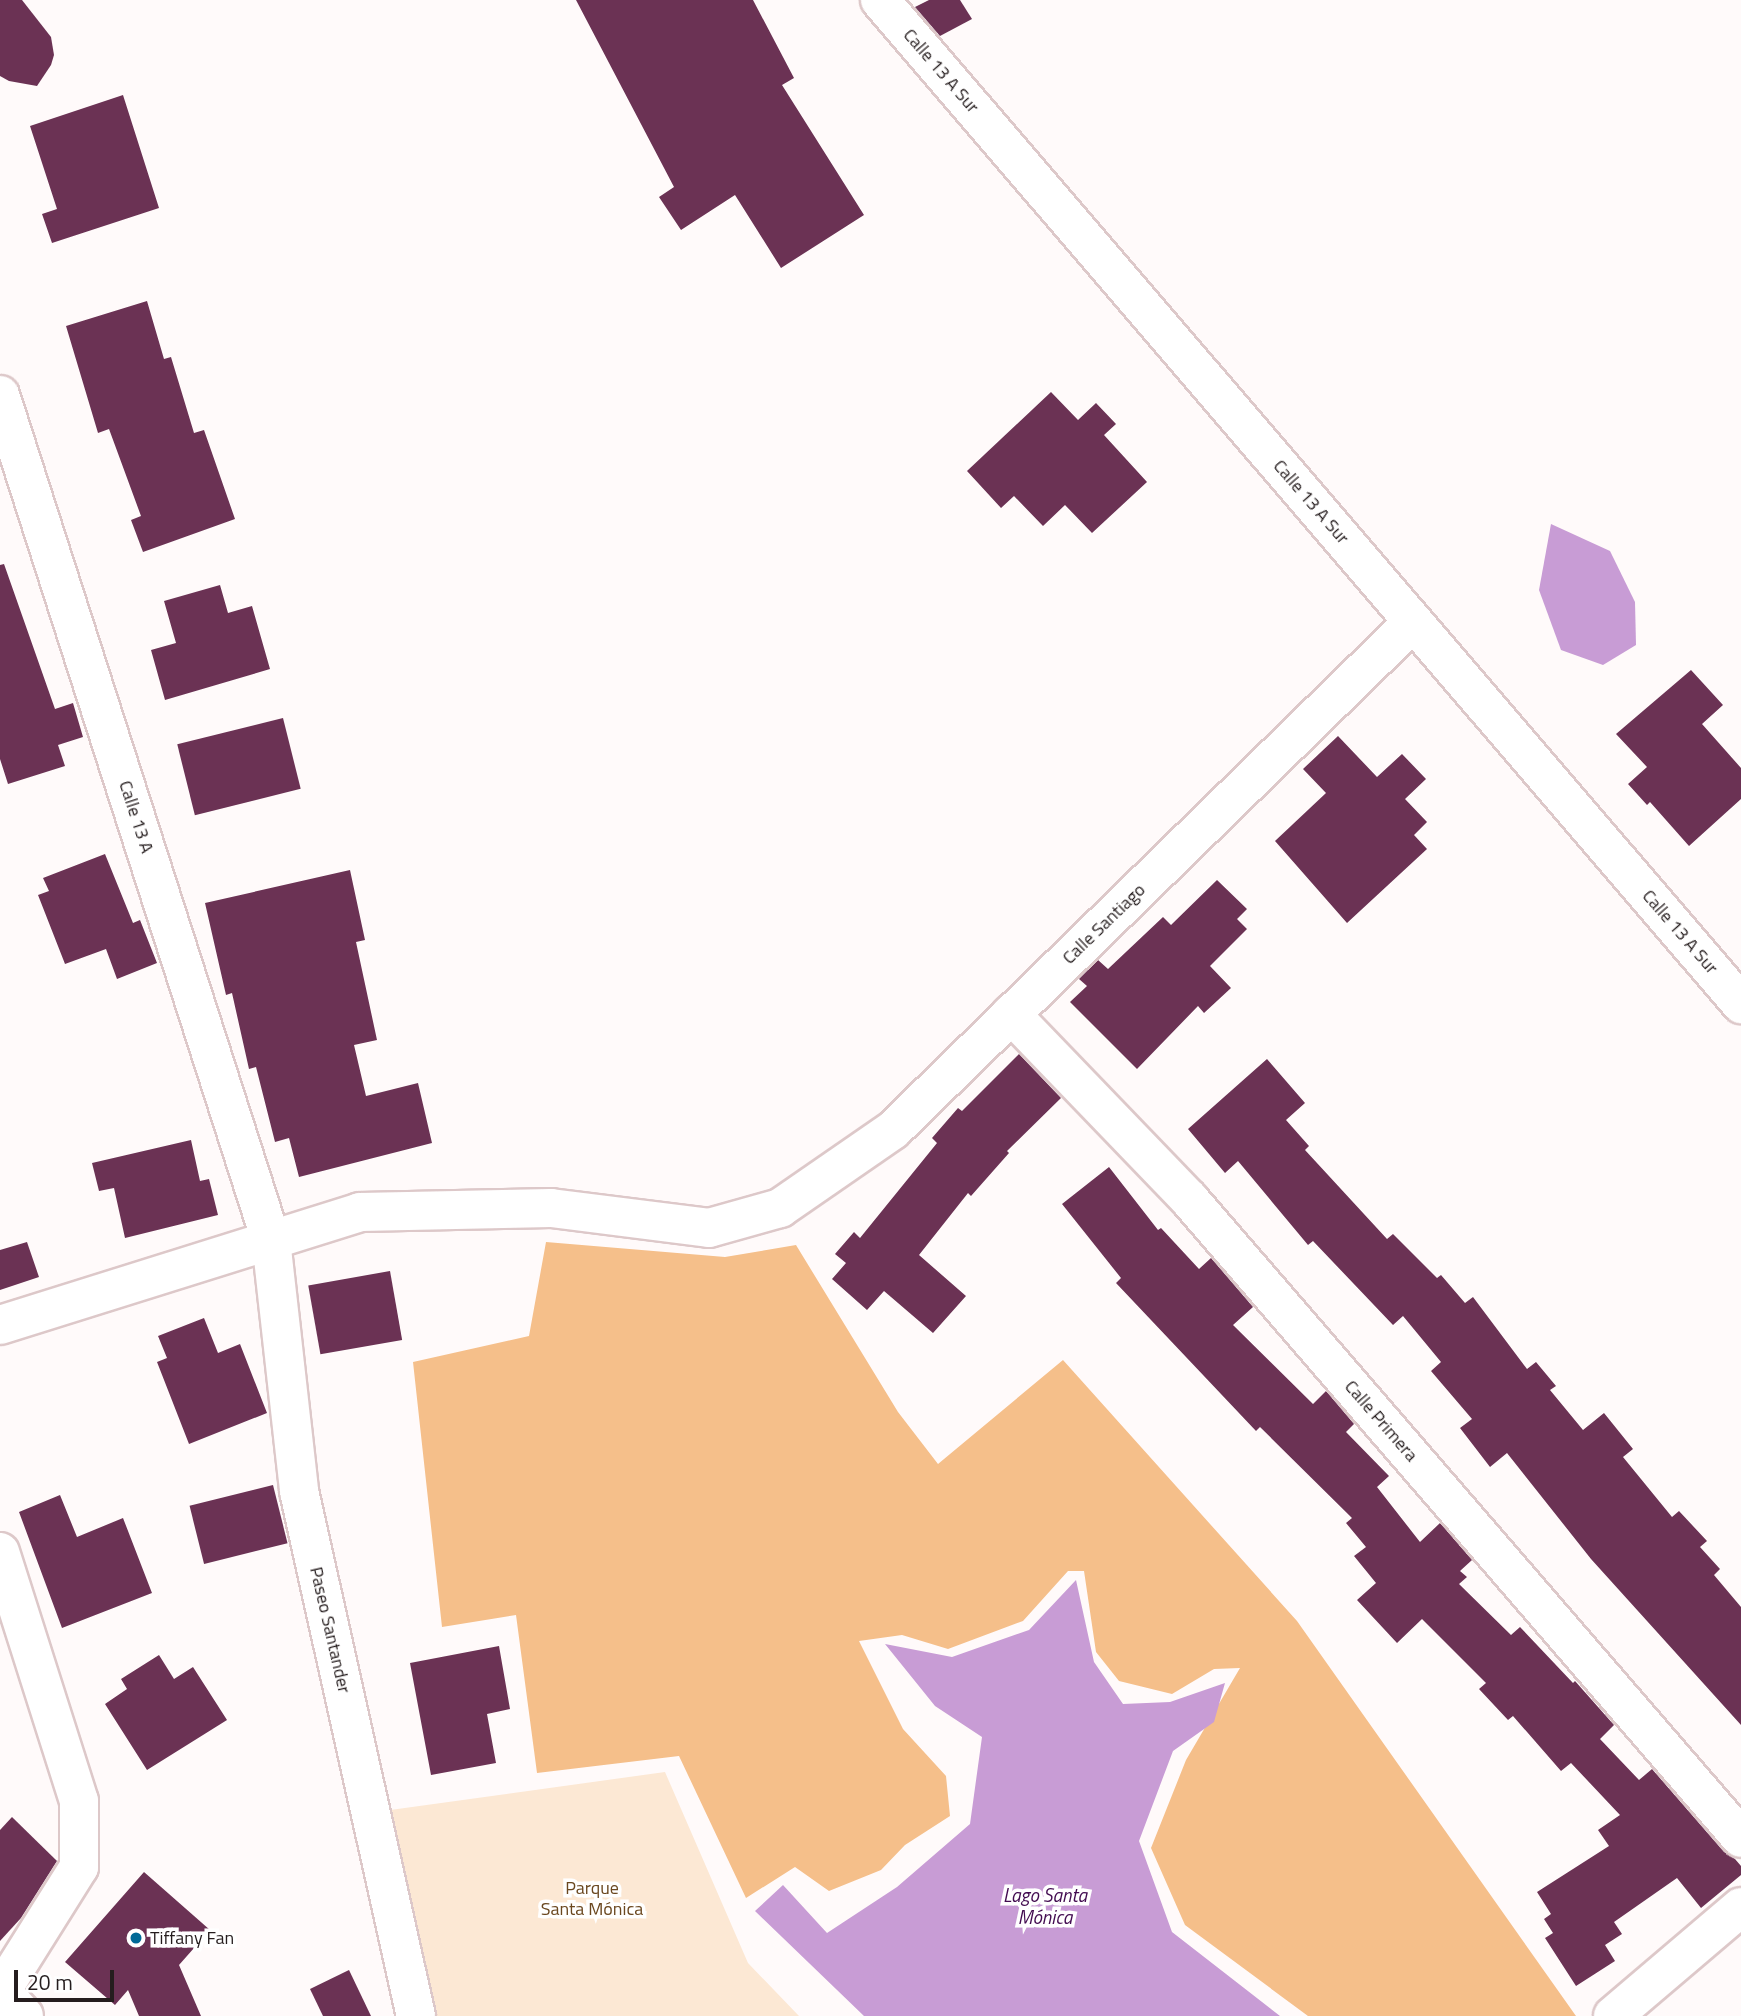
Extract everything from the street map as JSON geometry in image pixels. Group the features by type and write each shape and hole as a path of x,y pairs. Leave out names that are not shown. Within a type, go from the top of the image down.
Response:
{"street":[{"name":"Calle 13 A Sur","path":"880,0 1741,1004"},
{"name":"Calle 13 A","path":"0,395 271,1240"},
{"name":"Calle Santiago","path":"0,1325 360,1212 551,1208 709,1228 780,1208 893,1130 1413,622"},
{"name":"Calle Primera","path":"1011,1014 1189,1199 1741,1838"},
{"name":"Paseo Santander","path":"271,1240 299,1492 416,2016"},
{"path":"0,1552 79,1801 79,1867 6,1997"},
{"path":"1613,2016 1741,1907"}],"green space":[{"name":"Parque Santa Mónica","path":"665,1772 748,1963 799,2016 430,2016 383,1811"}],"shaded area":[{"path":"546,1242 725,1257 796,1245 898,1412 938,1464 1063,1360 1297,1621 1576,2016 1308,2016 1185,1925 1151,1848 1186,1760 1240,1668 1214,1669 1172,1694 1119,1681 1096,1652 1084,1571 1068,1571 1023,1621 948,1649 902,1635 859,1641 903,1729 946,1776 950,1816 905,1845 881,1870 829,1891 795,1867 746,1898 679,1756 537,1773 516,1615 442,1627 413,1362 529,1336"}],"water":[{"path":"1551,524 1610,551 1635,602 1636,645 1603,665 1561,650 1539,590"},
{"name":"Lago Santa Mónica","path":"1076,1580 1094,1662 1123,1704 1170,1702 1225,1683 1214,1722 1173,1751 1139,1841 1172,1932 1280,2016 864,2016 755,1911 783,1885 827,1933 897,1887 970,1824 982,1737 935,1706 885,1644 952,1657 1029,1630"}],"building":[{"path":"0,0 22,0 51,37 54,55 51,65 37,86 9,81 0,76"},
{"path":"576,0 753,0 794,78 782,85 864,215 781,268 735,195 681,230 659,197 674,187"},
{"path":"929,0 960,0 972,19 940,36 915,7"},
{"path":"123,95 159,208 52,243 42,214 57,209 30,126"},
{"path":"147,301 164,359 171,357 194,433 204,430 235,519 143,552 131,520 141,516 109,429 98,433 66,326"},
{"path":"1051,392 1078,420 1096,403 1116,424 1104,435 1147,482 1092,533 1065,505 1043,526 1014,496 1001,508 967,471"},
{"path":"4,564 55,709 73,703 83,737 58,745 65,766 8,784 0,759 0,565"},
{"path":"220,585 228,613 252,606 270,669 165,700 151,650 176,643 164,601"},
{"path":"1691,670 1723,705 1702,724 1741,768 1741,799 1689,846 1650,802 1647,805 1628,784 1647,767 1616,734"},
{"path":"283,718 301,789 195,815 177,744"},
{"path":"1338,736 1377,777 1402,754 1426,779 1405,799 1427,822 1414,835 1427,849 1347,923 1275,841 1326,793 1303,769"},
{"path":"105,854 133,923 140,920 157,963 117,979 106,949 65,964 38,895 49,891 43,878"},
{"path":"350,870 365,940 356,942 377,1040 354,1045 366,1096 418,1083 432,1143 299,1177 289,1138 275,1142 256,1067 249,1069 232,993 226,995 205,903"},
{"path":"1217,880 1247,909 1237,919 1247,929 1210,966 1231,988 1204,1013 1198,1006 1137,1069 1070,1002 1087,986 1079,979 1098,960 1108,969 1163,917 1171,925"},
{"path":"1019,1054 1061,1098 1007,1151 1009,1153 971,1196 968,1193 919,1255 966,1296 933,1333 884,1291 867,1310 832,1279 846,1263 835,1254 854,1232 860,1238 937,1143 932,1138 958,1108 962,1111"},
{"path":"1267,1059 1305,1103 1286,1120 1309,1146 1305,1150 1387,1239 1393,1234 1437,1278 1441,1275 1465,1303 1473,1297 1527,1369 1536,1362 1556,1386 1550,1390 1583,1430 1604,1413 1633,1449 1623,1457 1672,1517 1679,1511 1707,1541 1700,1547 1720,1569 1714,1575 1741,1607 1741,1725 1591,1559 1507,1453 1490,1467 1460,1428 1472,1419 1431,1371 1441,1362 1403,1316 1393,1325 1313,1241 1308,1245 1238,1161 1225,1173 1188,1129"},
{"path":"191,1140 200,1181 209,1179 218,1215 125,1238 114,1188 99,1191 92,1163"},
{"path":"1109,1167 1158,1230 1161,1228 1199,1269 1211,1258 1253,1307 1233,1325 1313,1404 1326,1391 1354,1424 1346,1432 1389,1476 1377,1487 1420,1542 1440,1523 1472,1560 1460,1571 1467,1577 1459,1584 1511,1635 1520,1627 1573,1683 1575,1681 1614,1725 1600,1739 1639,1780 1652,1769 1724,1852 1741,1866 1741,1875 1701,1908 1677,1878 1614,1922 1622,1934 1605,1945 1615,1961 1576,1986 1545,1938 1553,1933 1544,1919 1551,1914 1537,1892 1609,1846 1598,1830 1620,1815 1571,1763 1561,1771 1513,1716 1508,1720 1479,1689 1486,1683 1422,1619 1397,1643 1357,1600 1376,1583 1354,1556 1366,1547 1346,1523 1352,1518 1260,1427 1256,1431 1116,1283 1121,1278 1062,1204"},
{"path":"27,1242 39,1277 0,1290 0,1250"},
{"path":"390,1271 402,1340 320,1354 308,1285"},
{"path":"204,1318 218,1353 240,1344 267,1413 189,1444 157,1362 167,1358 158,1336"},
{"path":"273,1485 288,1543 204,1564 190,1506"},
{"path":"60,1495 77,1537 123,1518 152,1593 62,1628 19,1512"},
{"path":"499,1646 510,1709 487,1714 496,1763 431,1775 410,1663"},
{"path":"159,1655 174,1679 193,1667 227,1720 147,1770 105,1704 127,1689 121,1679"},
{"path":"12,1817 57,1861 21,1918 0,1941 0,1830"},
{"path":"144,1872 210,1930 179,1965 201,2016 139,2016 128,1990 115,2005 65,1962"},
{"path":"349,1970 371,2016 323,2016 310,1989"}],"place":[{"name":"Tiffany Fan","path":"136,1938"}]}
